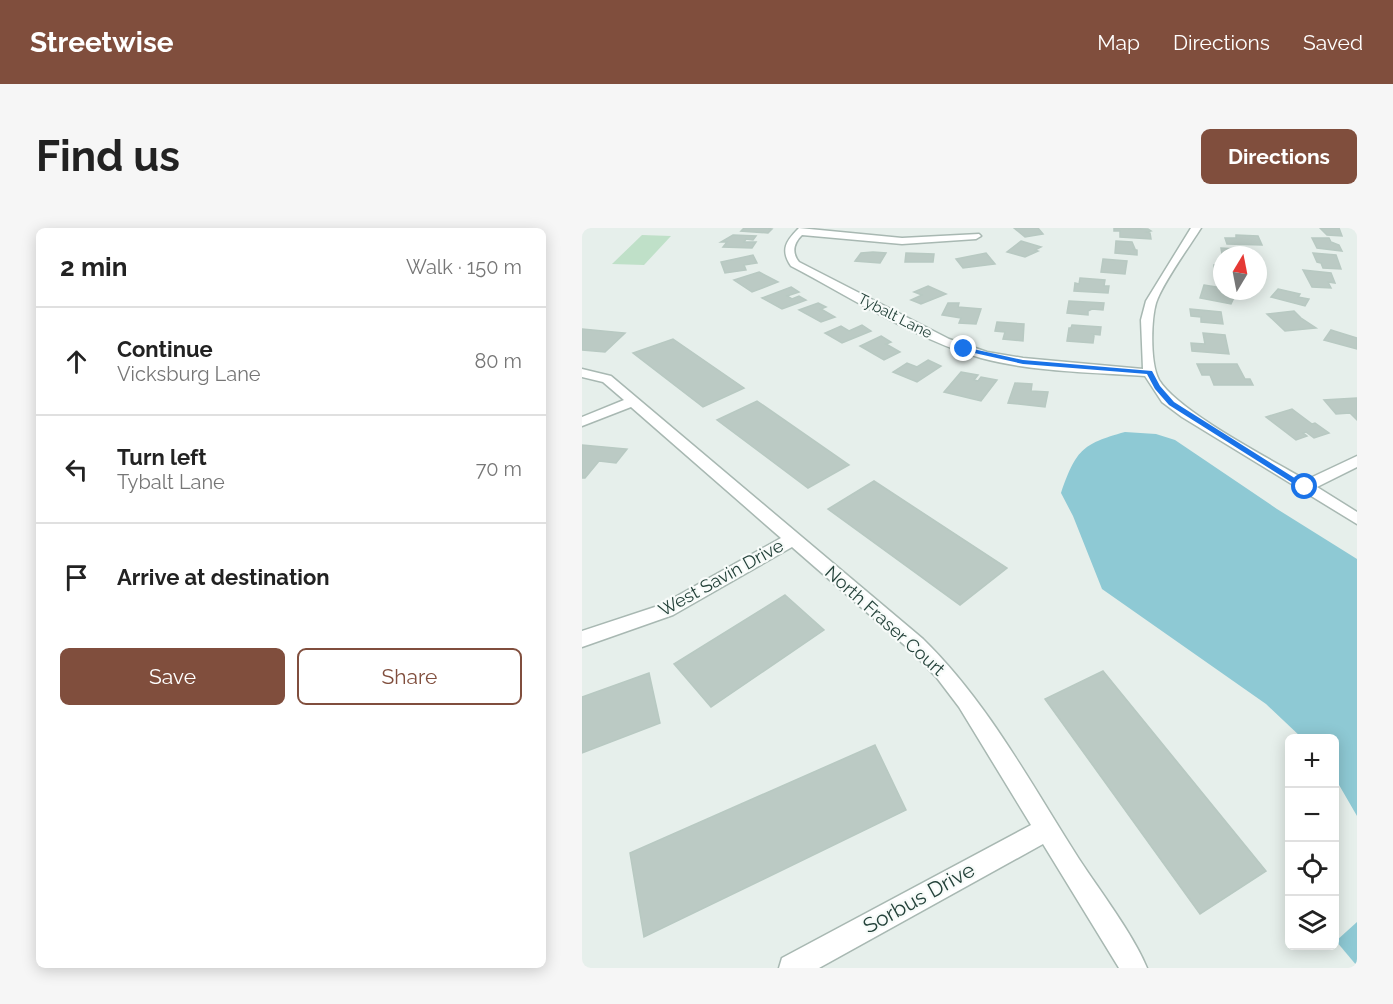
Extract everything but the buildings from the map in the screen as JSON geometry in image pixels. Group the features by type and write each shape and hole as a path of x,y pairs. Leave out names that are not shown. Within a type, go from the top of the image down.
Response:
{"street":[{"path":"1196,228 1148,309 1150,373 1157,387 1172,404 1357,519"},
{"path":"802,230 902,241 976,236"},
{"name":"Tybalt Lane","path":"802,230 790,242 788,249 795,264 951,344 985,355 1023,362 1150,373"},
{"name":"North Fraser Court","path":"582,373 607,379 916,644 944,672 966,701 1134,968"},
{"path":"582,422 633,401"},
{"path":"1305,487 1357,461"},
{"name":"West Savin Drive","path":"582,639 667,610 792,538"},
{"name":"Sorbus Drive","path":"792,968 1047,829"}],"green space":[{"path":"642,235 671,236 644,265 612,264"}],"water":[{"path":"1125,432 1156,434 1175,440 1277,509 1357,559 1357,816 1339,785 1339,734 1298,734 1266,704 1102,589 1073,516 1061,493 1071,467 1082,451 1110,436"},
{"path":"1357,922 1357,966 1339,945 1339,938"}],"route":[{"path":"964,349 1023,362 1150,373 1157,387 1172,404 1305,487"}]}
